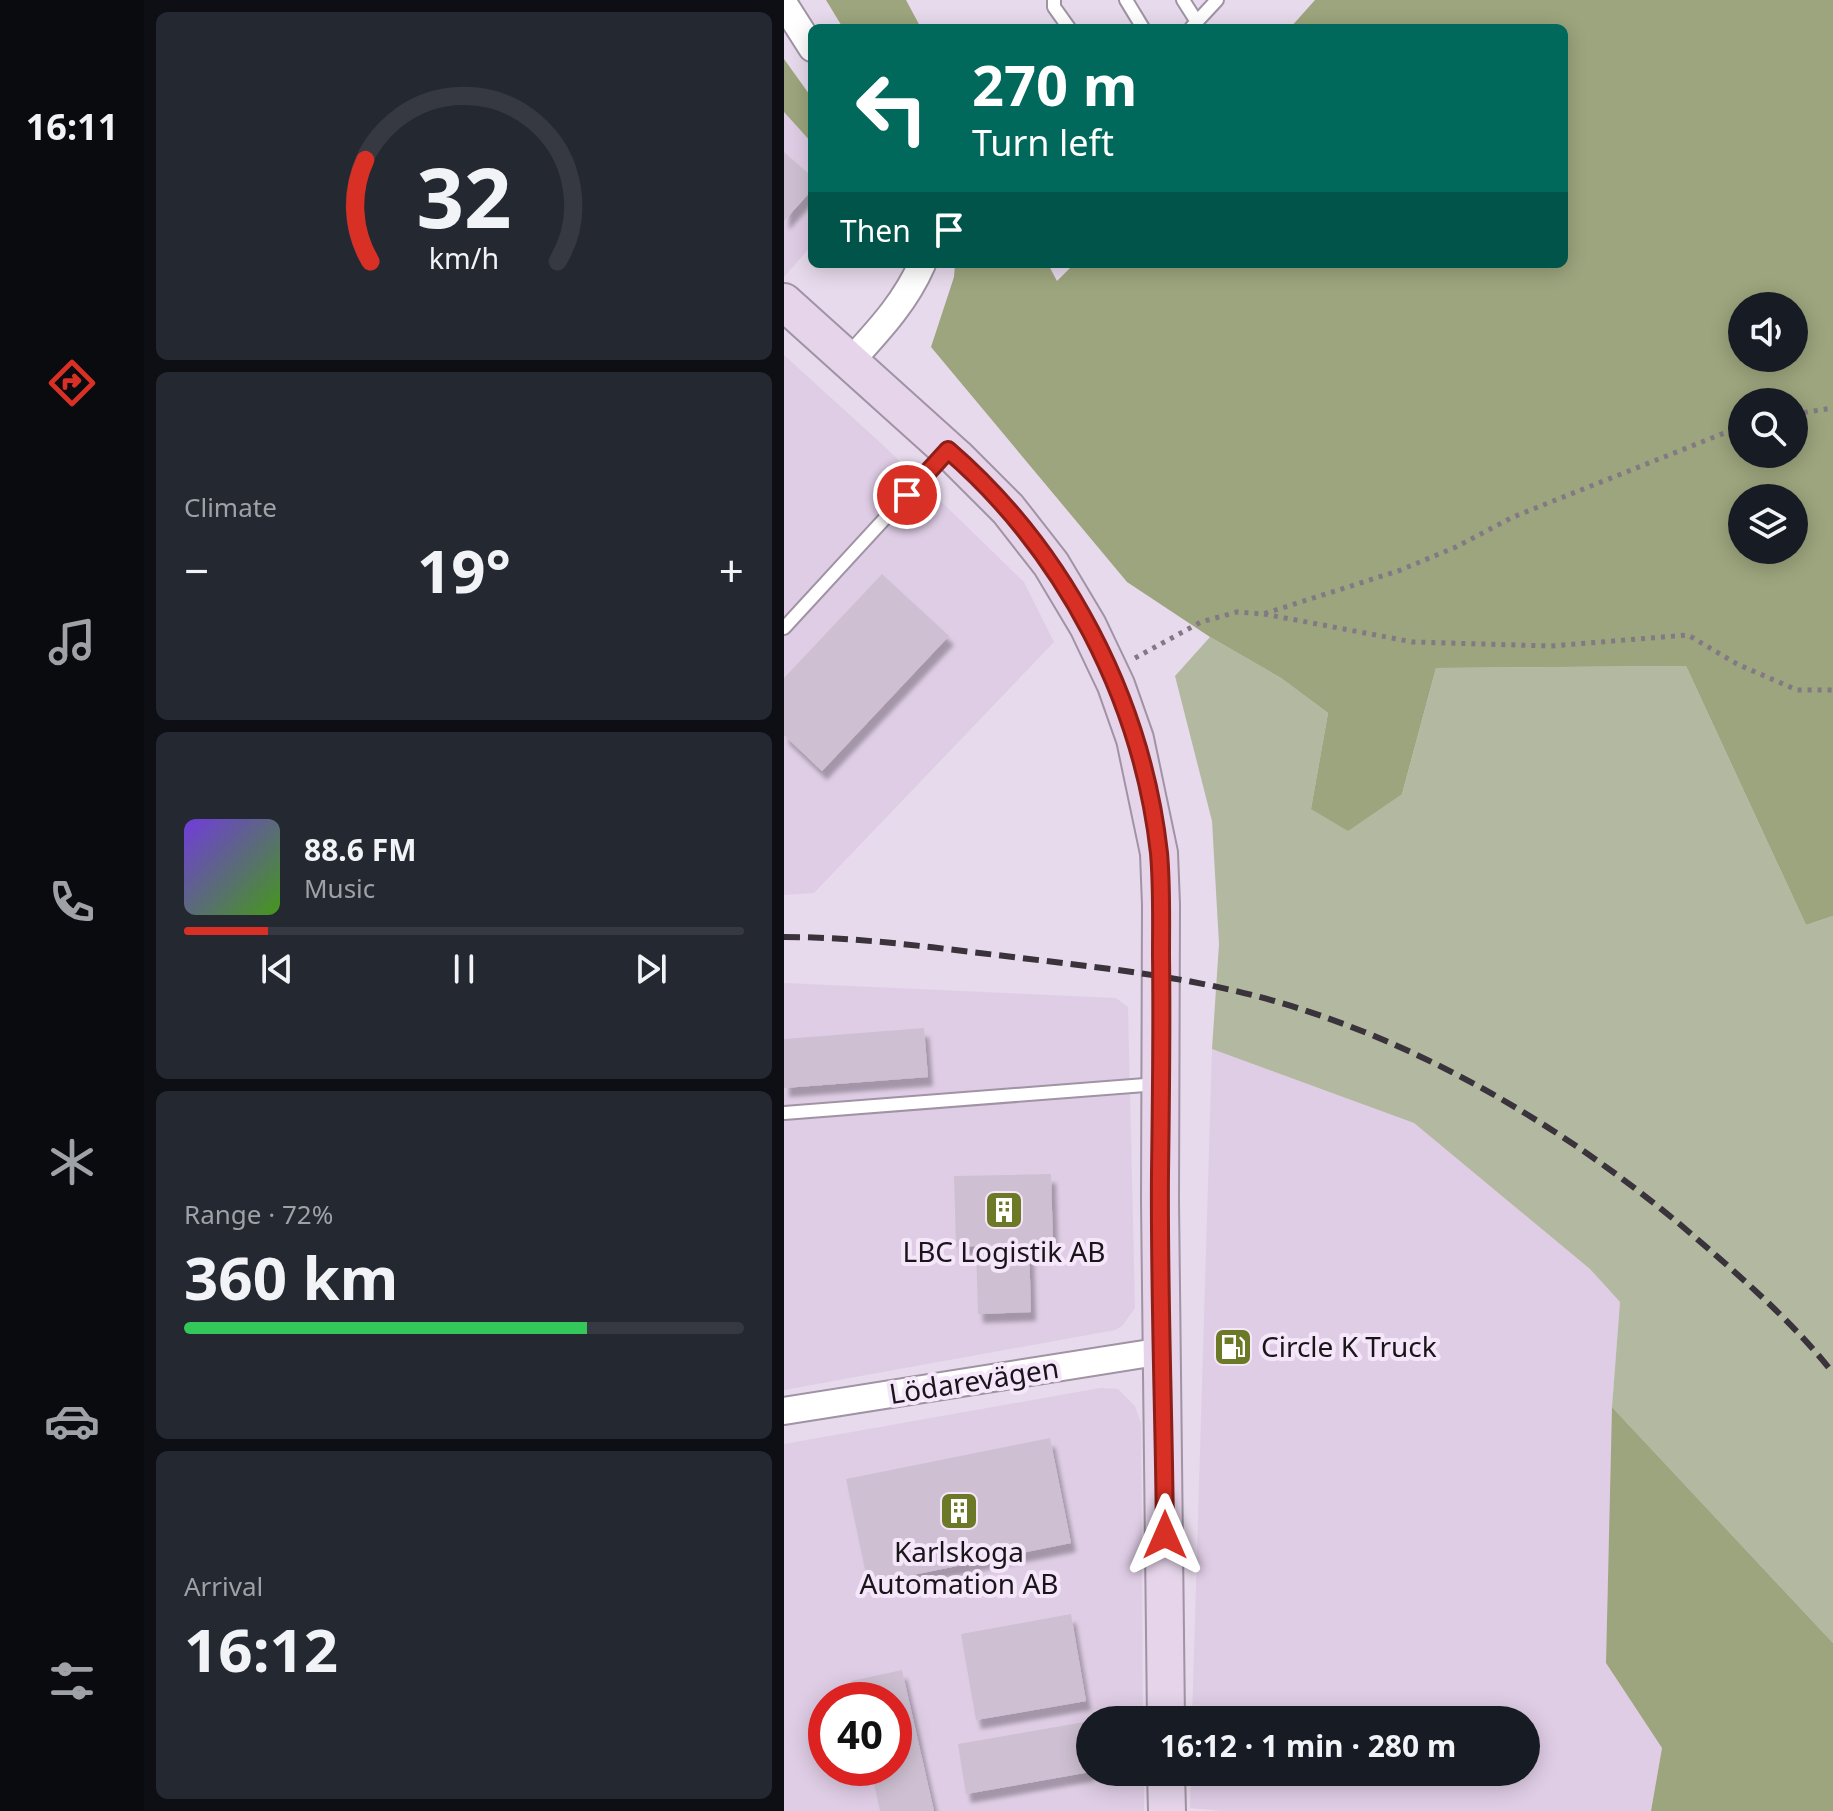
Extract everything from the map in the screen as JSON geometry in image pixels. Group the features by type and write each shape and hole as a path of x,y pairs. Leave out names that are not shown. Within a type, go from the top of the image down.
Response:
{"street":[{"path":"784,4 808,42"},
{"path":"850,362 896,311 920,268"},
{"path":"784,302 948,450 1008,509 1051,564 1088,626 1110,672 1135,739 1159,853 1166,1706"},
{"name":"Lödarevägen","path":"784,1411 1163,1351"},
{"path":"1166,1786 1167,1811"}],"lane":[{"path":"1054,0 1054,7 1066,24"},
{"path":"1126,0 1141,24"},
{"path":"1183,0 1194,24"},
{"path":"1195,24 1217,0"},
{"path":"784,628 948,450"},
{"path":"784,1113 1161,1084"}],"path":[{"path":"1808,412 1833,408"},
{"path":"1263,614 1398,571 1456,547 1513,517 1728,432"},
{"path":"1110,672 1201,622 1237,612 1413,642 1551,646 1688,635 1737,664 1797,690 1833,690"}],"shaded area":[{"path":"784,112 808,139 808,250 784,277"},
{"path":"784,355 885,447 1024,582 1054,642 814,893 784,895"},
{"path":"784,983 1116,998 1128,1007 1135,1308 1122,1326 1115,1330 784,1390"},
{"path":"1212,1049 1414,1123 1590,1269 1620,1302 1612,1407 1606,1663 1662,1748 1651,1811 1221,1811 1190,1808 1191,1786 1540,1786 1540,1706 1192,1706"},
{"path":"1100,1388 1118,1389 1135,1406 1141,1423 1143,1706 1076,1706 1076,1786 1144,1786 1144,1811 784,1811 784,1444"}],"green space":[{"path":"826,0 906,0 919,24 841,24"},
{"path":"1315,0 1833,0 1833,916 1806,925 1686,666 1436,668 1402,794 1348,831 1311,809 1328,713 1281,678 1210,637 1127,582 931,347 955,268 1050,268 1057,281 1070,268 1568,268 1568,24 1294,24"},
{"path":"784,59 808,92 808,139 784,112"},
{"path":"1210,637 1281,678 1328,713 1311,809 1402,794 1436,668 1686,666 1806,925 1833,916 1833,1643 1612,1407 1620,1302 1590,1269 1414,1123 1212,1049 1219,944 1212,821 1175,676"},
{"path":"1612,1407 1833,1643 1833,1811 1651,1811 1662,1748 1606,1663"}],"building":[{"path":"784,152 808,173 808,194 784,221"},
{"path":"882,574 949,636 822,771 784,735 784,678"},
{"path":"924,1028 928,1077 784,1088 784,1039"},
{"name":"LBC Logistik AB","path":"1051,1174 1053,1244 1029,1245 1031,1312 978,1314 976,1246 956,1247 954,1176"},
{"name":"Karlskoga Automation AB","path":"1050,1438 1071,1543 868,1584 846,1479"},
{"path":"1071,1614 1086,1701 976,1720 961,1634"},
{"path":"902,1670 905,1682 851,1682"},
{"path":"912,1714 934,1811 880,1811 875,1786 912,1786"},
{"path":"1076,1723 1076,1774 966,1794 958,1744"}],"railway":[{"path":"784,937 898,944 1163,977 1252,995 1314,1013 1375,1036 1493,1094 1603,1165 1655,1204 1738,1275 1788,1323 1833,1373"}],"place":[{"name":"LBC Logistik AB","path":"1004,1210"},
{"name":"Circle K Truck","path":"1233,1347"},
{"name":"Karlskoga Automation AB","path":"959,1511"}],"route":[{"path":"907,495 948,450 1008,509 1051,564 1088,626 1116,685 1135,739 1159,853 1161,905 1160,1201 1165,1535"}]}
